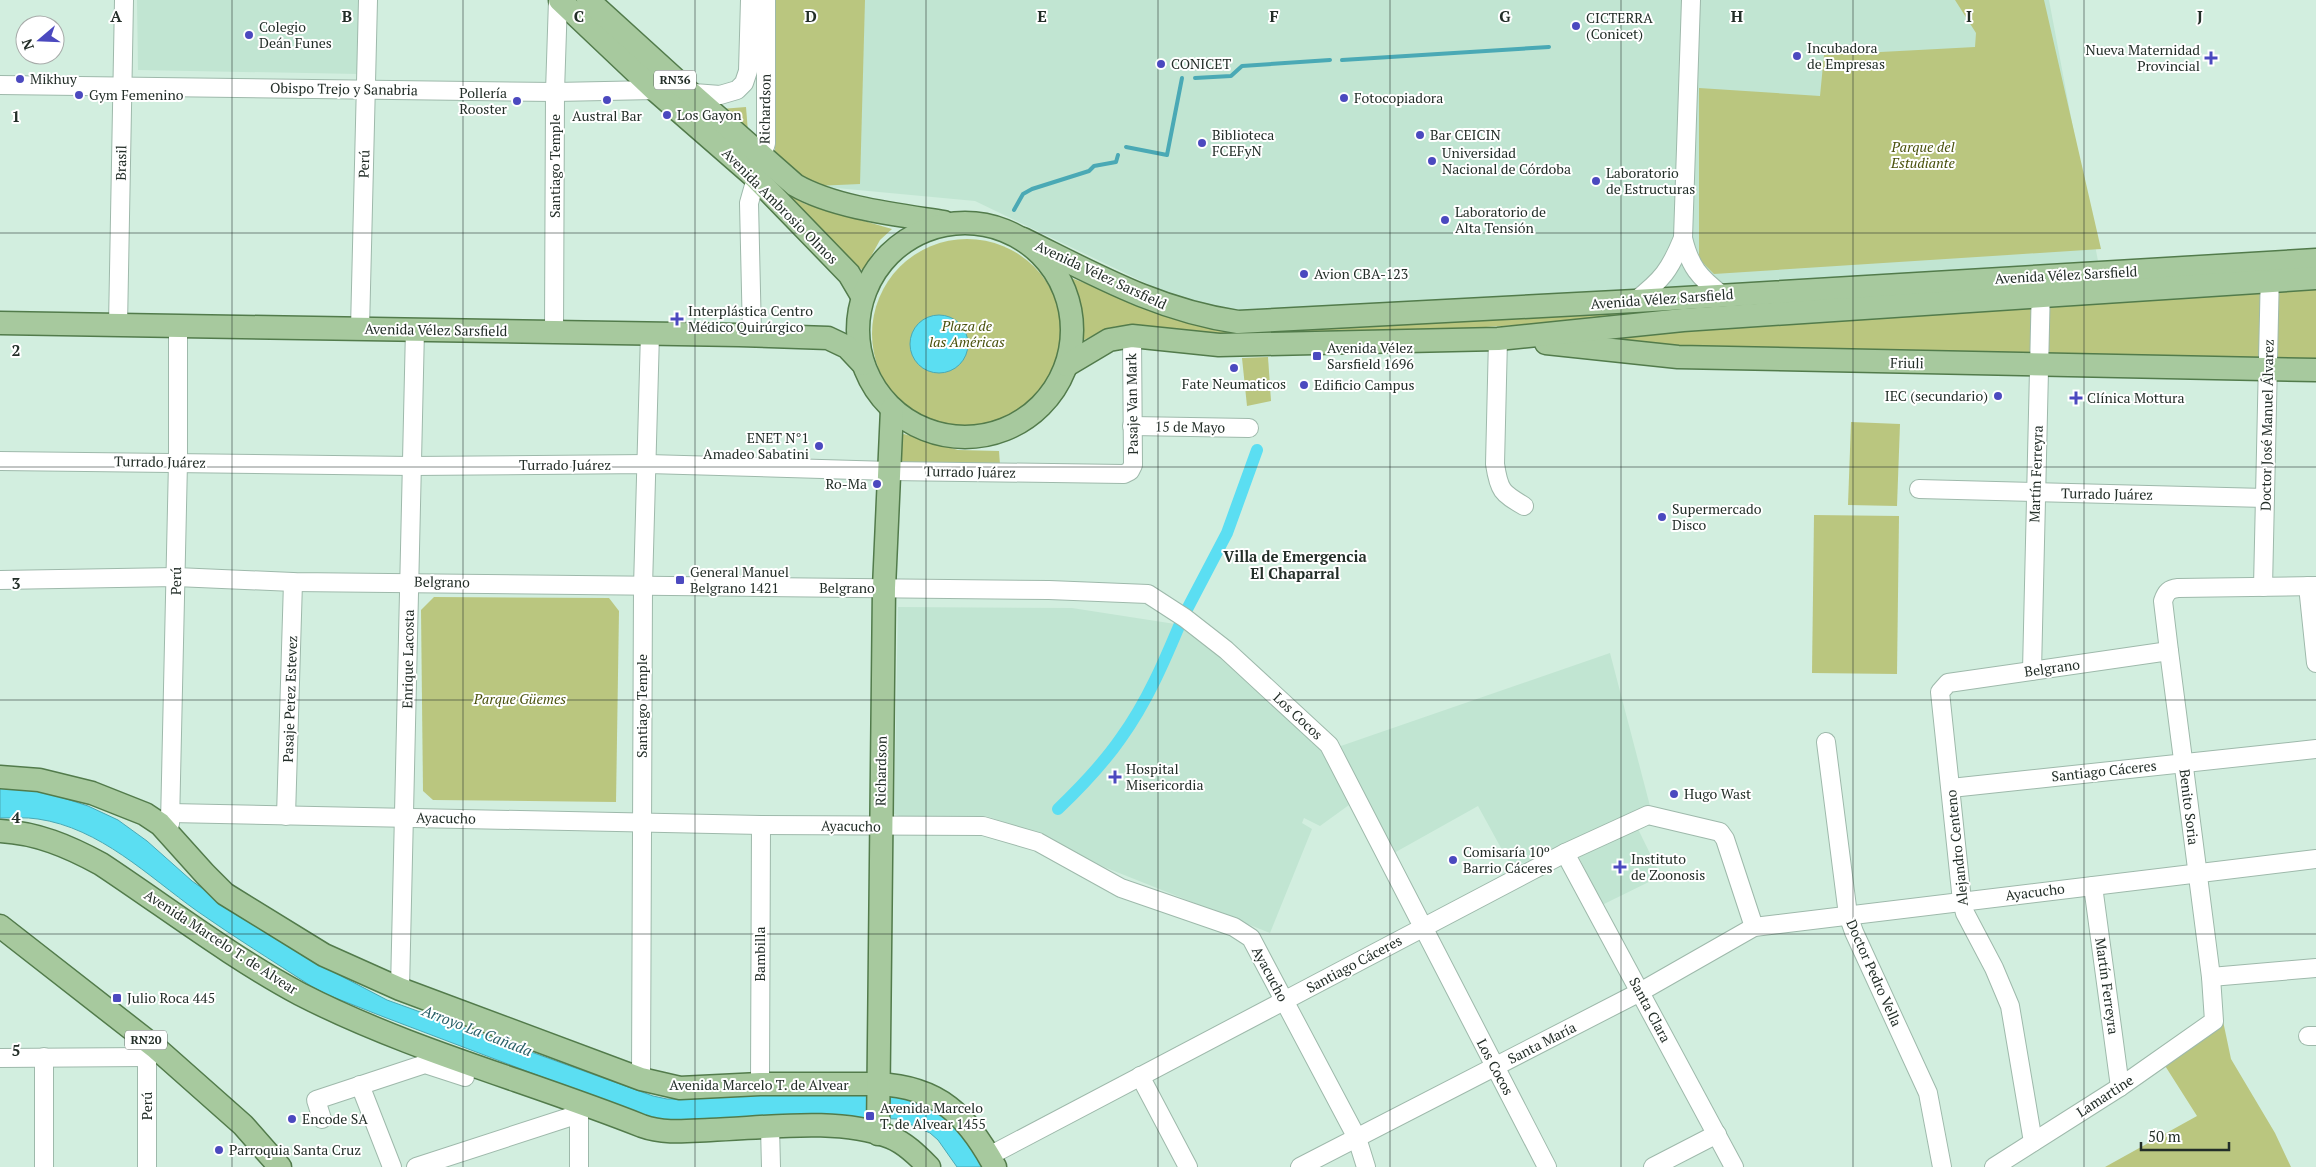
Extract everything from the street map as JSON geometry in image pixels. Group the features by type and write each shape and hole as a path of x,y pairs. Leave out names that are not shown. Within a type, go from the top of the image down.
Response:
{"main road":[{"name":"Avenida Ambrosio Olmos","path":"559,0 655,90 756,178 849,274 862,296"},
{"name":"Avenida Ambrosio Olmos","path":"588,0 795,185 818,196 950,223"},
{"name":"RN36","path":"969,222 1001,228 1024,239 1045,258 1061,282 1070,309 1072,337 1067,365 1056,388 1040,407 1021,422 998,433 974,437 949,436 925,430 908,421 892,409 874,388 863,364 858,321 862,296 876,268 891,251 908,238 922,231 950,223 969,222"},
{"name":"Avenida Vélez Sarsfield","path":"1024,239 1124,288 1164,305 1187,312 1238,322 1722,295 2042,286"},
{"name":"Avenida Vélez Sarsfield","path":"2270,272 2316,260"},
{"name":"Avenida Vélez Sarsfield","path":"1067,365 1109,340 1132,336 1219,345 1498,339 2042,286 2270,272 2316,278"},
{"name":"Avenida Vélez Sarsfield","path":"0,323 650,333 828,338 847,347 863,364"},
{"name":"Friuli","path":"1498,339 1678,357 2316,370"},
{"name":"Richardson","path":"878,1127 884,588 892,409"},
{"name":"Avenida Marcelo T. de Alvear","path":"0,777 40,780 92,793 170,824 216,886 238,903 324,955 400,989 641,1079 680,1088 760,1084 878,1089 908,1088 924,1092 939,1100 966,1122 979,1138 992,1161"},
{"name":"Avenida Marcelo T. de Alvear","path":"0,831 32,835 61,843 83,854 235,953 302,994 403,1039 581,1108 653,1130 677,1132 770,1127 878,1127 906,1146 929,1167"},
{"name":"RN20","path":"0,926 243,1126 280,1167"}],"street":[{"name":"Brasil","path":"118,326 124,0"},
{"name":"Perú","path":"360,329 368,0"},
{"name":"Santiago Temple","path":"554,332 555,92 559,0"},
{"name":"Richardson","path":"688,91 720,95 737,90 744,83 749,56 750,0"},
{"name":"Richardson","path":"752,335 749,203 766,143 766,0"},
{"path":"1691,0 1683,238 1687,255 1694,269 1722,295"},
{"name":"Obispo Trejo y Sanabria","path":"0,85 123,85 555,92 688,91"},
{"path":"1635,301 1666,274 1673,264 1683,238"},
{"name":"Doctor José Manuel Álvarez","path":"2263,587 2270,272"},
{"name":"Martín Ferreyra","path":"2032,671 2035,492 2042,286"},
{"name":"Perú","path":"170,824 178,462 178,327"},
{"name":"Enrique Lacosta","path":"400,989 415,329"},
{"name":"Santiago Temple","path":"641,1079 643,587 648,464 650,333"},
{"name":"Pasaje Van Mark","path":"1130,471 1133,466 1132,336"},
{"path":"1498,339 1495,464 1498,485 1503,492 1524,506"},
{"name":"15 de Mayo","path":"1132,426 1249,428"},
{"name":"Turrado Juárez","path":"0,461 412,466 648,464 890,471 1124,474 1130,471"},
{"name":"Turrado Juárez","path":"1919,489 2265,498"},
{"name":"Belgrano","path":"0,580 176,577 293,582 410,581 643,587 884,588"},
{"name":"Pasaje Perez Estevez","path":"286,816 293,582"},
{"path":"2263,587 2312,586 2316,663"},
{"name":"Benito Soria","path":"2214,1021 2211,977 2163,601 2165,594 2170,589 2263,587"},
{"name":"Los Cocos","path":"884,588 1135,592 1148,594 1161,601 1226,650 1329,745 1547,1167"},
{"name":"Belgrano","path":"1940,692 1948,683 2169,652"},
{"name":"Alejandro Centeno","path":"1940,692 1962,901 1965,913 1994,968 2010,1006 2033,1142"},
{"name":"Doctor Pedro Vella","path":"1826,742 1848,914 1854,932 1928,1093 1942,1167"},
{"name":"Santiago Cáceres","path":"1951,788 2316,749"},
{"name":"Santiago Cáceres","path":"992,1161 1140,1076 1284,1000 1565,853 1648,815 1712,828 1720,832 1725,839 1754,927"},
{"name":"Ayacucho","path":"170,824 286,816 642,821 761,825 982,826 1038,842 1121,888 1242,931 1251,938 1357,1138 1366,1167"},
{"name":"Bambilla","path":"760,1084 761,825"},
{"name":"Santa Clara","path":"1565,853 1734,1167"},
{"name":"Ayacucho","path":"1754,927 1848,914 2316,860"},
{"name":"Martín Ferreyra","path":"2093,886 2120,1087"},
{"name":"Santa María","path":"1300,1167 1640,992 1754,927"},
{"path":"2211,977 2316,968"},
{"name":"Lamartine","path":"1994,1167 2120,1087 2214,1021"},
{"name":"Perú","path":"147,1167 151,1052"},
{"path":"0,1058 44,1058 151,1052"},
{"path":"44,1058 44,1167"},
{"path":"322,1119 316,1100 425,1064 465,1077"},
{"path":"1140,1076 1188,1167"},
{"path":"360,1085 392,1167"},
{"path":"416,1167 581,1108 579,1167"},
{"path":"770,1127 771,1167"},
{"path":"1653,1167 1717,1134"}],"shaded area":[{"name":"Colegio Deán Funes","path":"137,0 361,0 359,74 138,70"},
{"name":"Universidad Nacional de Córdoba","path":"774,0 2049,0 2098,261 1253,317 1197,305 1154,287 975,201 815,186 775,152"},
{"name":"Hospital Misericordia","path":"898,607 1072,608 1188,626 1323,749 1349,805 1320,826 1304,818 1302,823 1312,829 1270,933 1104,867 1038,834 986,816 902,817 894,814"},
{"path":"1610,653 1650,806 1512,868 1478,806 1394,853 1335,748"},
{"name":"Instituto de Zoonosis","path":"1638,829 1661,876 1602,905 1579,857"}],"green space":[{"path":"774,0 865,0 860,184 815,186 799,176 775,152"},
{"name":"Parque del Estudiante","path":"1955,0 2044,0 2101,249 1714,274 1699,259 1699,88 1820,96 1824,55 1975,47 1976,33"},
{"path":"746,107 748,132 721,109"},
{"path":"781,191 805,204 892,229 880,240 863,271 778,194"},
{"name":"Plaza de las Américas","path":"967,239 986,241 1003,246 1020,255 1034,267 1046,281 1055,298 1060,315 1062,334 1060,353 1055,370 1046,387 1034,401 1020,413 1003,422 986,427 967,429 948,427 931,422 914,413 900,401 888,387 879,370 874,353 872,334 874,315 879,298 888,281 900,267 914,255 931,246 948,241"},
{"path":"1063,275 1165,313 2017,284 1644,317 1245,342 1119,326 1108,328 1084,340 1077,306"},
{"path":"2316,278 2316,370 1911,363 1498,339"},
{"path":"1268,357 1271,401 1247,406 1242,358"},
{"path":"1851,422 1900,424 1897,506 1848,505"},
{"path":"902,435 958,450 999,451 1000,465 902,464 898,460"},
{"path":"1814,515 1899,516 1897,674 1812,673"},
{"name":"Parque Güemes","path":"434,597 609,598 619,611 616,802 433,800 423,791 421,610"},
{"path":"2223,1021 2231,1059 2275,1133 2291,1167 2105,1167 2197,1116 2162,1061"}],"water":[{"path":"939,315 955,320 963,328 968,344 963,360 955,368 939,373 923,368 915,360 910,344 915,328 923,320"},
{"path":"0,787 45,792 88,806 118,820 147,841 192,881 226,905 320,965 387,1000 653,1096 667,1099 891,1092 938,1111 965,1136 982,1167 957,1167 938,1140 930,1133 898,1119 788,1116 673,1122 645,1116 384,1017 328,995 311,986 211,921 122,855 82,832 61,824 33,818 0,818"}],"waterway":[{"path":"1342,60 1549,47"},
{"path":"1195,78 1231,76 1242,66 1330,60"},
{"path":"1126,147 1167,155 1182,78"},
{"path":"1014,210 1023,194 1032,189 1089,171 1094,166 1116,162 1118,155"},
{"path":"1184,615 1227,533 1257,450"},
{"path":"1058,809 1099,766 1130,724 1155,680 1182,619"}],"place":[{"name":"CICTERRA (Conicet)","path":"1576,26"},
{"name":"Colegio Deán Funes","path":"249,35"},
{"name":"Incubadora de Empresas","path":"1797,56"},
{"name":"Nueva Maternidad Provincial","path":"2211,58"},
{"name":"CONICET","path":"1161,64"},
{"name":"Mikhuy","path":"20,79"},
{"name":"Gym Femenino","path":"79,95"},
{"name":"Fotocopiadora","path":"1344,98"},
{"name":"Austral Bar","path":"607,100"},
{"name":"Pollería Rooster","path":"517,101"},
{"name":"Los Gayon","path":"667,115"},
{"name":"Bar CEICIN","path":"1420,135"},
{"name":"Biblioteca FCEFyN","path":"1202,143"},
{"name":"Universidad Nacional de Córdoba","path":"1432,161"},
{"name":"Laboratorio de Estructuras","path":"1596,181"},
{"name":"Laboratorio de Alta Tensión","path":"1445,220"},
{"name":"Avion CBA-123","path":"1304,274"},
{"name":"Interplástica Centro Médico Quirúrgico","path":"677,319"},
{"name":"Avenida Vélez Sarsfield 1696","path":"1317,356"},
{"name":"Fate Neumaticos","path":"1234,368"},
{"name":"Edificio Campus","path":"1304,385"},
{"name":"IEC (secundario)","path":"1998,396"},
{"name":"Clínica Mottura","path":"2076,398"},
{"name":"ENET N°1 Amadeo Sabatini","path":"819,446"},
{"name":"Ro-Ma","path":"877,484"},
{"name":"Supermercado Disco","path":"1662,517"},
{"name":"General Manuel Belgrano 1421","path":"680,580"},
{"name":"Hospital Misericordia","path":"1115,777"},
{"name":"Hugo Wast","path":"1674,794"},
{"name":"Comisaría 10º Barrio Cáceres","path":"1453,860"},
{"name":"Instituto de Zoonosis","path":"1620,867"},
{"name":"Julio Roca 445","path":"117,998"},
{"name":"Avenida Marcelo T. de Alvear 1455","path":"870,1116"},
{"name":"Encode SA","path":"292,1119"},
{"name":"Parroquia Santa Cruz","path":"219,1150"}],"district":[{"name":"Villa de Emergencia El Chaparral","path":"1295,566"}],"water label":[{"name":"Arroyo La Cañada","path":"477,1031"}]}
